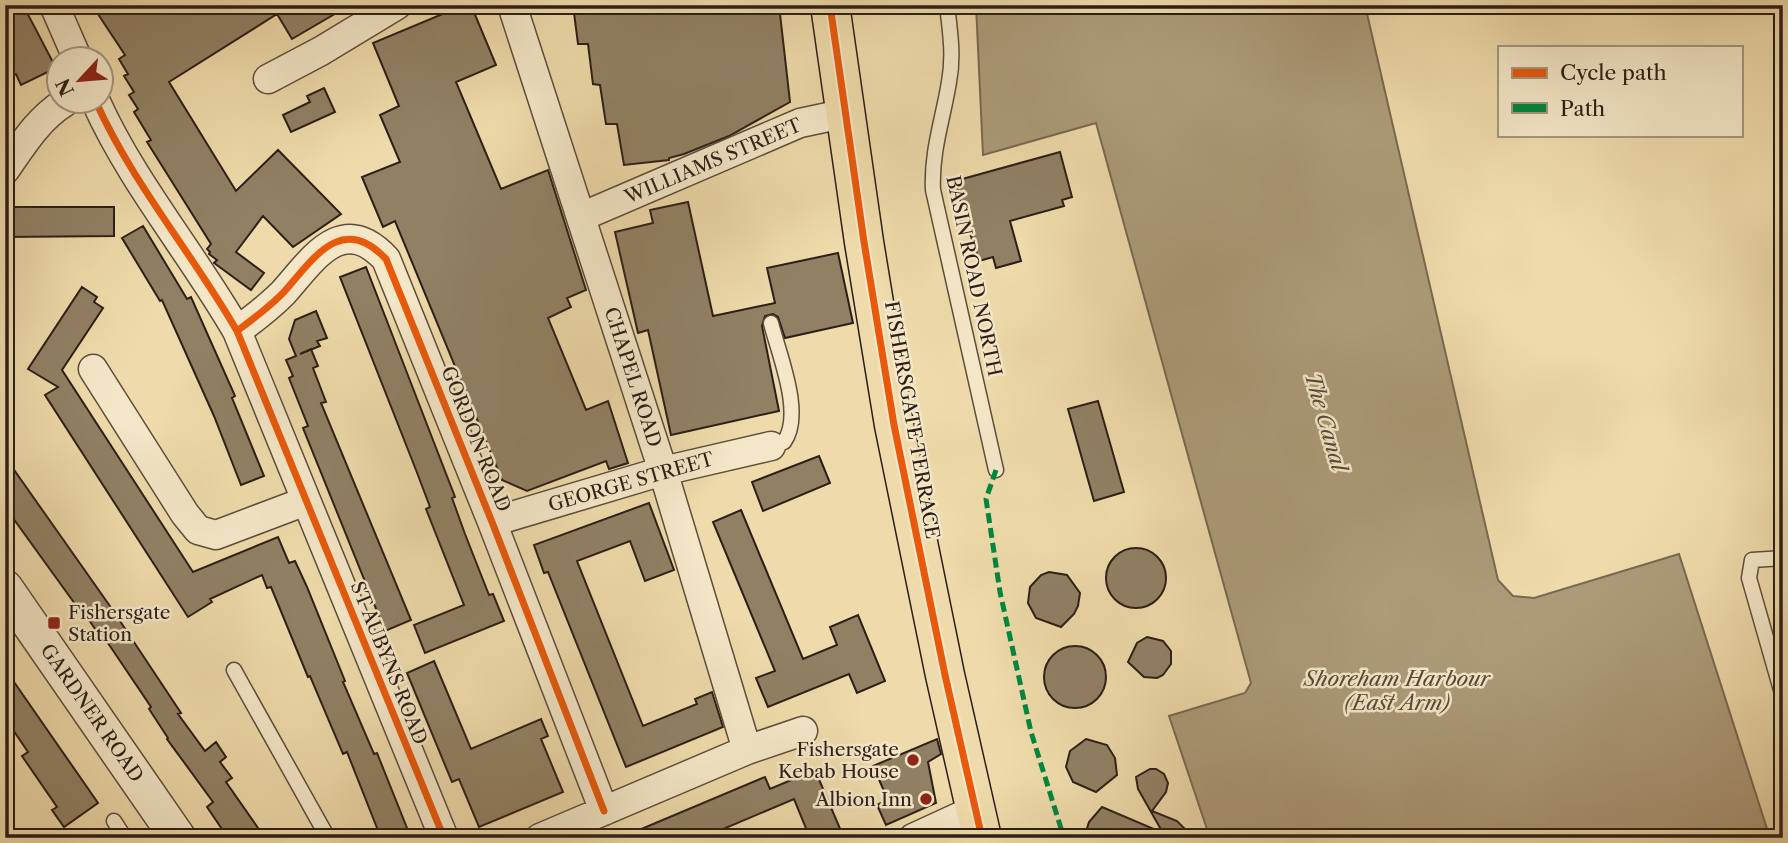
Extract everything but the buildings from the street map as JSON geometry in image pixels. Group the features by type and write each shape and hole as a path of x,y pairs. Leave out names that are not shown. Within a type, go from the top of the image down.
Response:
{"main road":[{"name":"FISHERSGATE TERRACE","path":"830,5 894,425 978,824"}],"street":[{"path":"54,5 72,46"},
{"path":"268,79 397,5"},
{"name":"CHAPEL ROAD","path":"512,5 663,471 747,750"},
{"name":"WILLIAMS STREET","path":"581,217 800,123 847,113"},
{"path":"5,170 30,132 46,116"},
{"name":"ST AUBYNS ROAD","path":"102,116 133,172 237,331 444,838"},
{"name":"GORDON ROAD","path":"237,331 283,292 328,244 338,240 359,240 378,250 386,259 604,811"},
{"path":"93,369 185,514 198,530 216,535 238,529 306,500"},
{"name":"GEORGE STREET","path":"492,522 663,471 771,446"},
{"name":"GARDNER ROAD","path":"5,588 178,838"},
{"path":"540,838 747,750 803,731"},
{"path":"913,838 978,824"}],"lane":[{"name":"BASIN ROAD NORTH","path":"947,5 952,52 950,80 935,146 933,190 996,470"},
{"path":"771,323 792,404 790,435 784,442 771,446"},
{"path":"1783,558 1752,560 1749,578 1783,697"},
{"path":"234,670 328,838"},
{"path":"114,821 125,838"}],"water":[{"name":"Shoreham Harbour (East Arm)","path":"976,5 1365,5 1498,580 1513,596 1534,598 1679,554 1770,838 1210,838 1169,716 1245,693 1251,683 1096,123 983,155"}],"marked path":[{"path":"996,470 986,499 1000,592 1031,732 1064,838"}],"cycle path":[{"path":"830,5 894,425 945,675 982,838"},
{"path":"103,116 145,190 237,331 444,838"},
{"path":"237,331 278,298 316,256 341,240 355,240 370,245 386,259 604,811"}],"place":[{"name":"Fishersgate Station","path":"54,623"},
{"name":"Fishersgate Kebab House","path":"913,760"},
{"name":"Albion Inn","path":"926,799"}],"water label":[{"name":"The Canal","path":"1326,422"}]}
